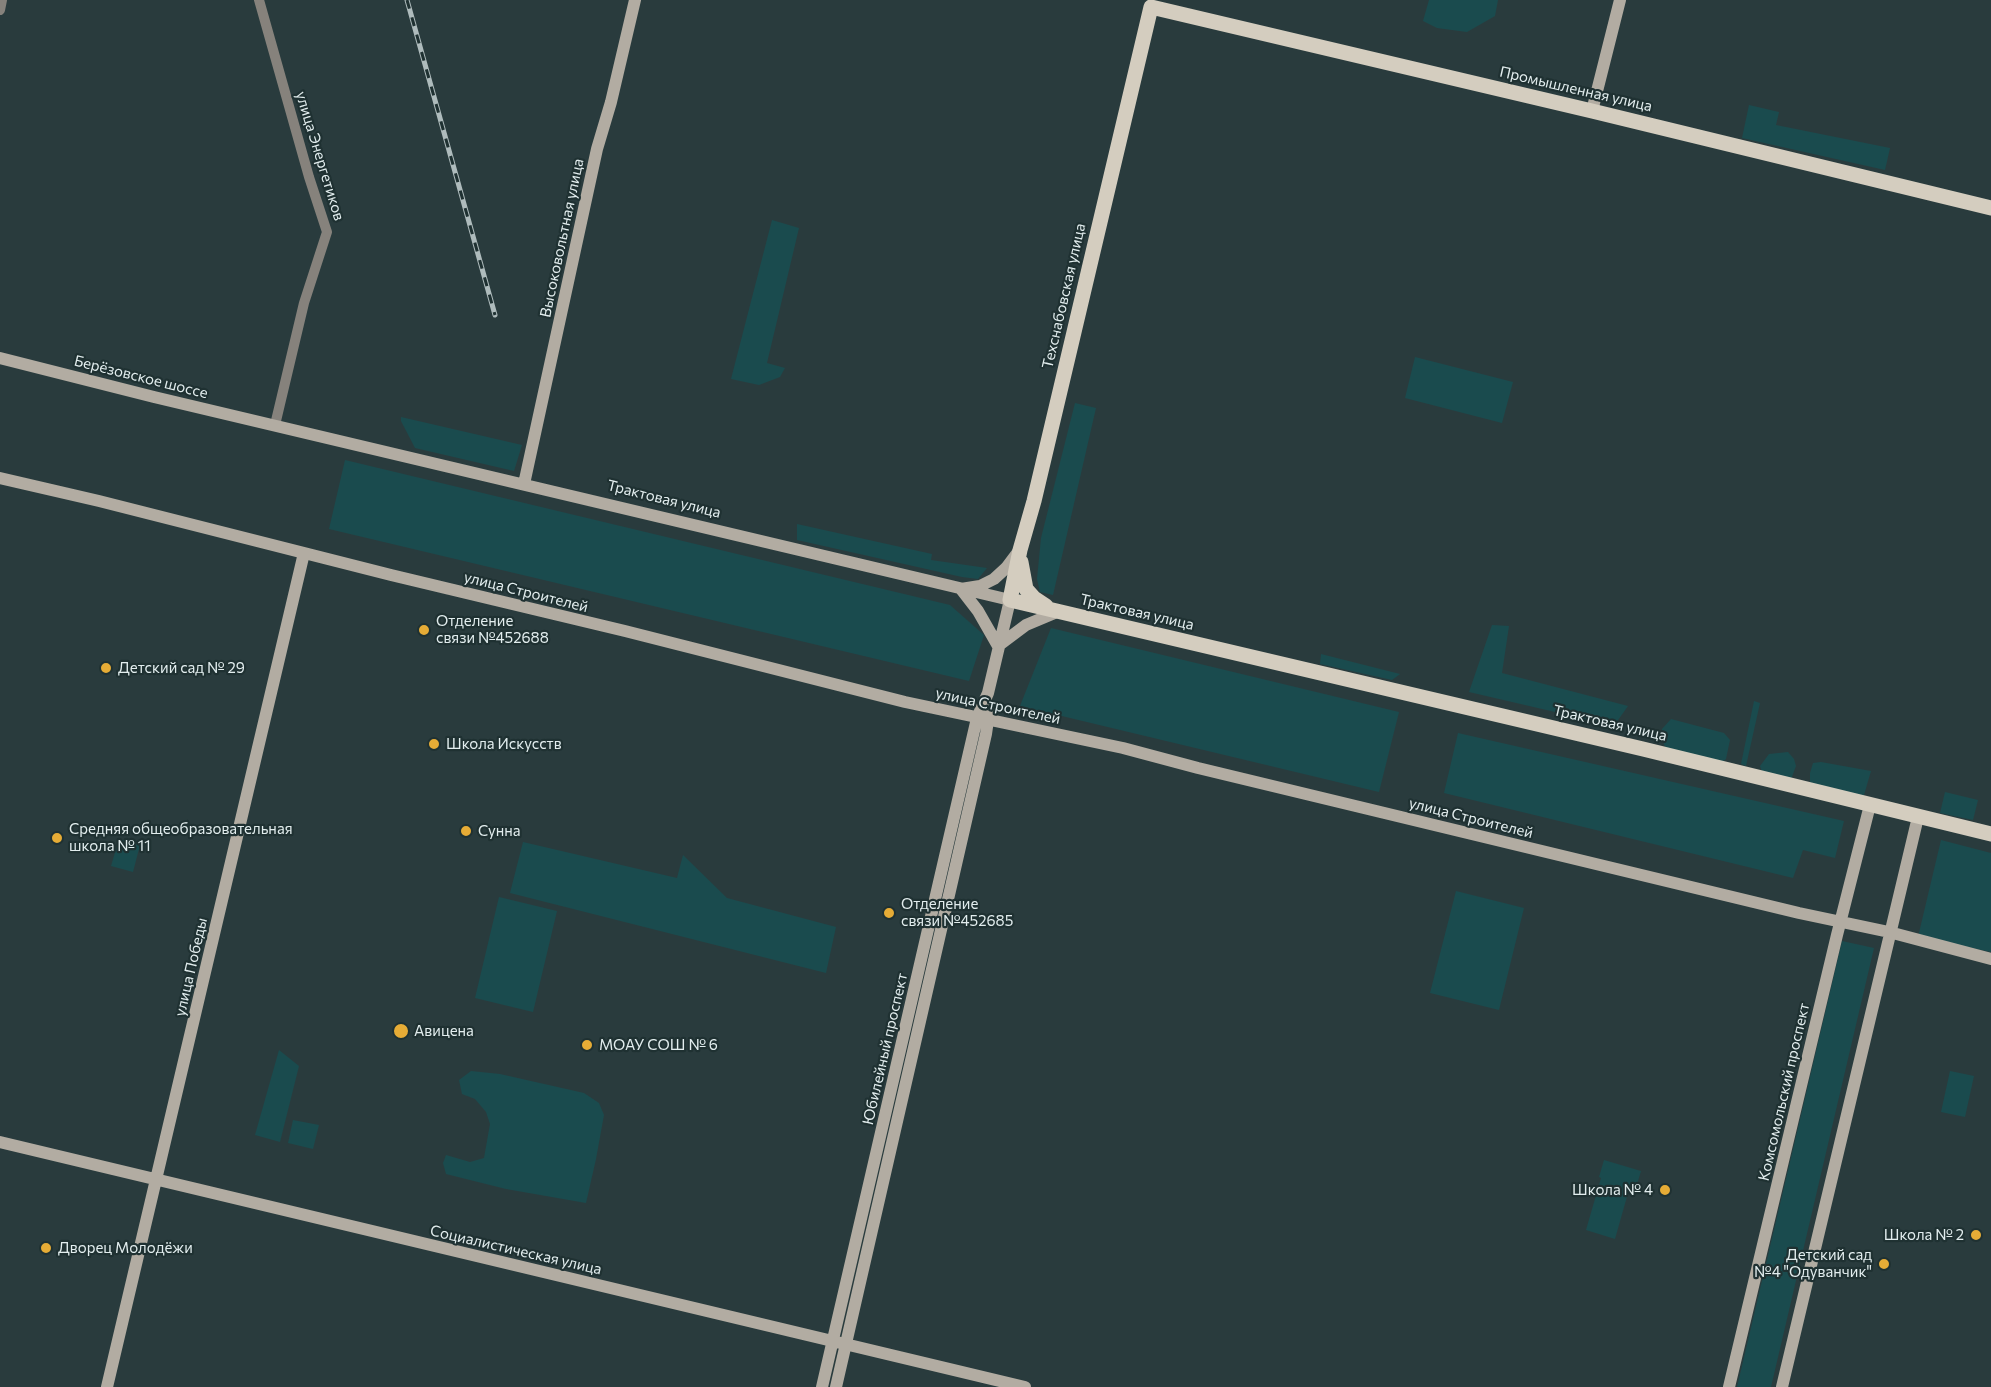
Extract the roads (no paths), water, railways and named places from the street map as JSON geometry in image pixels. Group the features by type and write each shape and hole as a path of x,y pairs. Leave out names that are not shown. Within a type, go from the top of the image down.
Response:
{"main road":[{"name":"Высоковольтная улица","path":"524,483 597,149 611,102 635,0"},
{"path":"1592,111 1620,0"},
{"name":"Промышленная улица","path":"1152,4 1991,208"},
{"name":"Техснабовская улица","path":"1010,600 1020,550 1034,501 1152,4"},
{"name":"Берёзовское шоссе","path":"0,358 275,425"},
{"name":"Трактовая улица","path":"275,425 1991,834"},
{"name":"улица Строителей","path":"0,478 905,702 1123,748 1198,768 1889,932 1991,959"},
{"path":"998,646 978,611 961,590 980,586 994,579 1020,550"},
{"path":"1020,550 1026,589 1034,598 1057,612"},
{"name":"улица Победы","path":"107,1387 304,553"},
{"path":"836,1387 1010,600"},
{"path":"998,646 1026,625 1057,612"},
{"name":"Юбилейный проспект","path":"822,1387 983,719"},
{"name":"Комсомольский проспект","path":"1729,1387 1870,805"},
{"path":"1782,1387 1918,816"},
{"name":"Социалистическая улица","path":"0,1142 1025,1387"}],"street":[{"path":"0,10 2,0"},
{"name":"улица Энергетиков","path":"258,0 327,232 304,303 275,425"}],"railway":[{"path":"407,0 495,315"}],"place":[{"name":"Отделение связи №452688","path":"424,630"},
{"name":"Детский сад № 29","path":"106,668"},
{"name":"Школа Искусств","path":"434,744"},
{"name":"Сунна","path":"466,831"},
{"name":"Средняя общеобразовательная школа № 11","path":"57,838"},
{"name":"Отделение связи №452685","path":"889,913"},
{"name":"Авицена","path":"401,1031"},
{"name":"МОАУ СОШ № 6","path":"587,1045"},
{"name":"Школа № 4","path":"1665,1190"},
{"name":"Школа № 2","path":"1976,1235"},
{"name":"Дворец Молодёжи","path":"46,1248"},
{"name":"Детский сад №4 \"Одуванчик\"","path":"1884,1264"}]}
